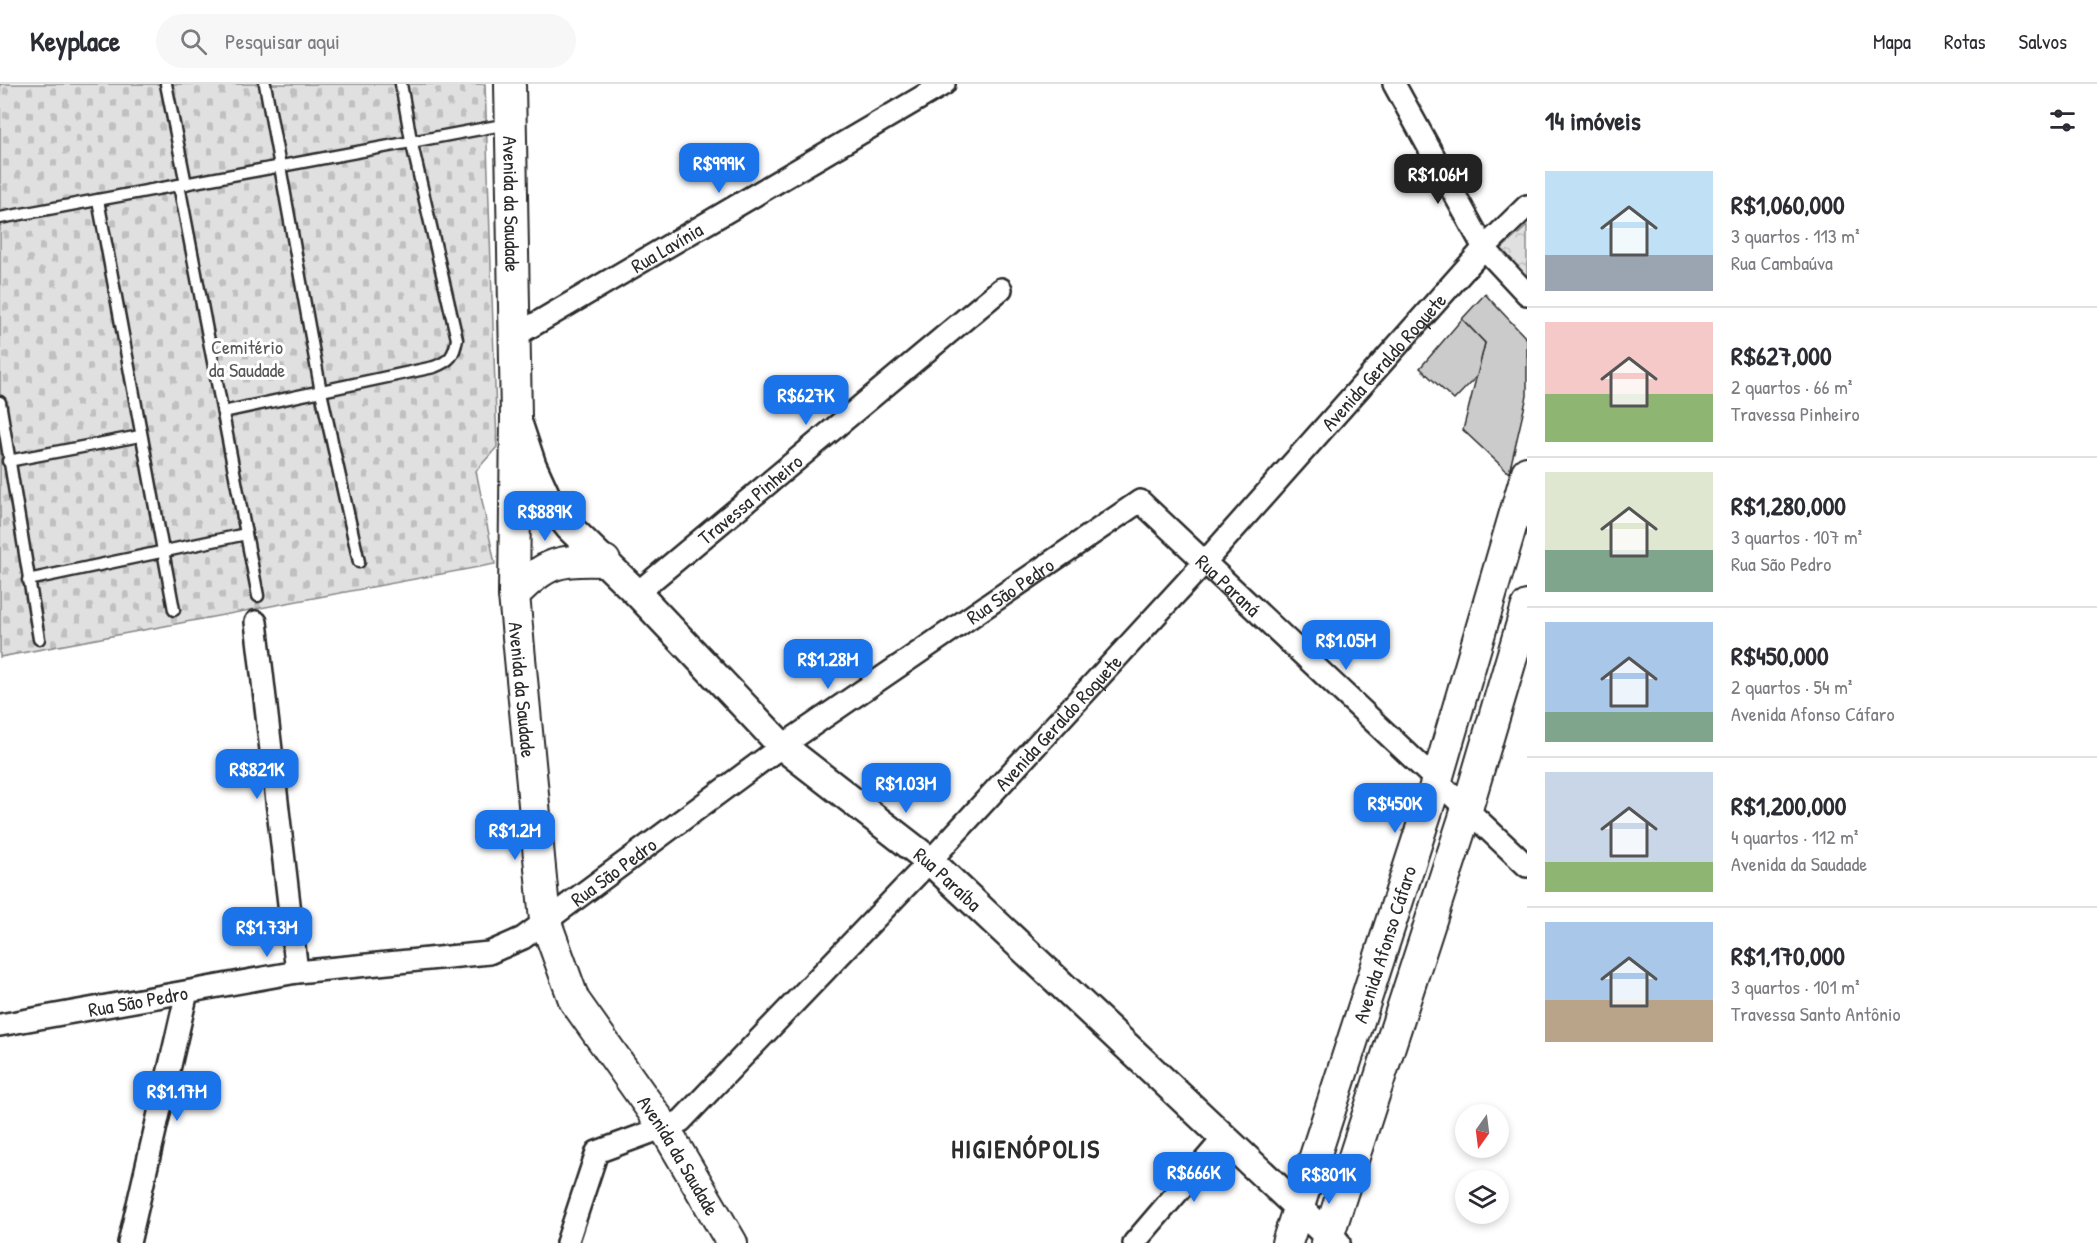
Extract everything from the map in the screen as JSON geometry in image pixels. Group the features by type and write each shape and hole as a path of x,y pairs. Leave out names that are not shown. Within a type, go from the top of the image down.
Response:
{"main road":[{"name":"Avenida da Saudade","path":"510,84 516,417 514,595 545,920 574,1000 664,1127 732,1243"},
{"name":"Avenida Afonso Cáfaro","path":"1287,1243 1436,783 1527,472"},
{"path":"514,595 536,572 558,563 578,560 605,561"},
{"name":"Avenida Afonso Cáfaro","path":"1330,1240 1467,809 1527,606"}],"street":[{"name":"Rua Lavínia","path":"513,337 944,84"},
{"path":"1394,84 1484,248 1527,294"},
{"name":"Avenida Geraldo Roquete","path":"567,1243 597,1152 681,1121 930,861 1204,563 1484,248 1527,206"},
{"name":"Travessa Pinheiro","path":"637,593 1001,290"},
{"name":"Rua Paraíba","path":"516,417 532,465 548,500 569,527 637,593 782,746 930,861 1299,1208 1330,1240"},
{"name":"Rua Paraná","path":"1140,501 1436,783 1527,866"},
{"name":"Rua São Pedro","path":"0,1025 297,972 489,953 523,938 782,746 1140,501"},
{"path":"255,622 297,972"},
{"path":"129,1243 187,992"},
{"path":"1134,1243 1224,1138"}],"lane":[{"path":"166,84 223,412 258,596"},
{"path":"265,84 321,392 359,562"},
{"path":"223,412 434,368 449,361 454,353 457,339 411,140 401,84"},
{"path":"0,218 511,123"},
{"path":"98,200 174,610"},
{"path":"0,402 39,639"},
{"path":"8,461 140,436"},
{"path":"28,580 246,534"}],"green space":[{"name":"Cemitério da Saudade","path":"0,84 485,84 497,447 476,471 495,564 0,657"},
{"path":"1527,226 1527,284 1498,252"}],"building":[{"path":"1485,294 1527,339 1527,396 1509,473 1463,430 1485,343 1462,319"},
{"path":"1462,319 1485,343 1477,376 1454,400 1420,368"}],"district":[{"name":"HIGIENÓPOLIS","path":"1026,1148"}]}
